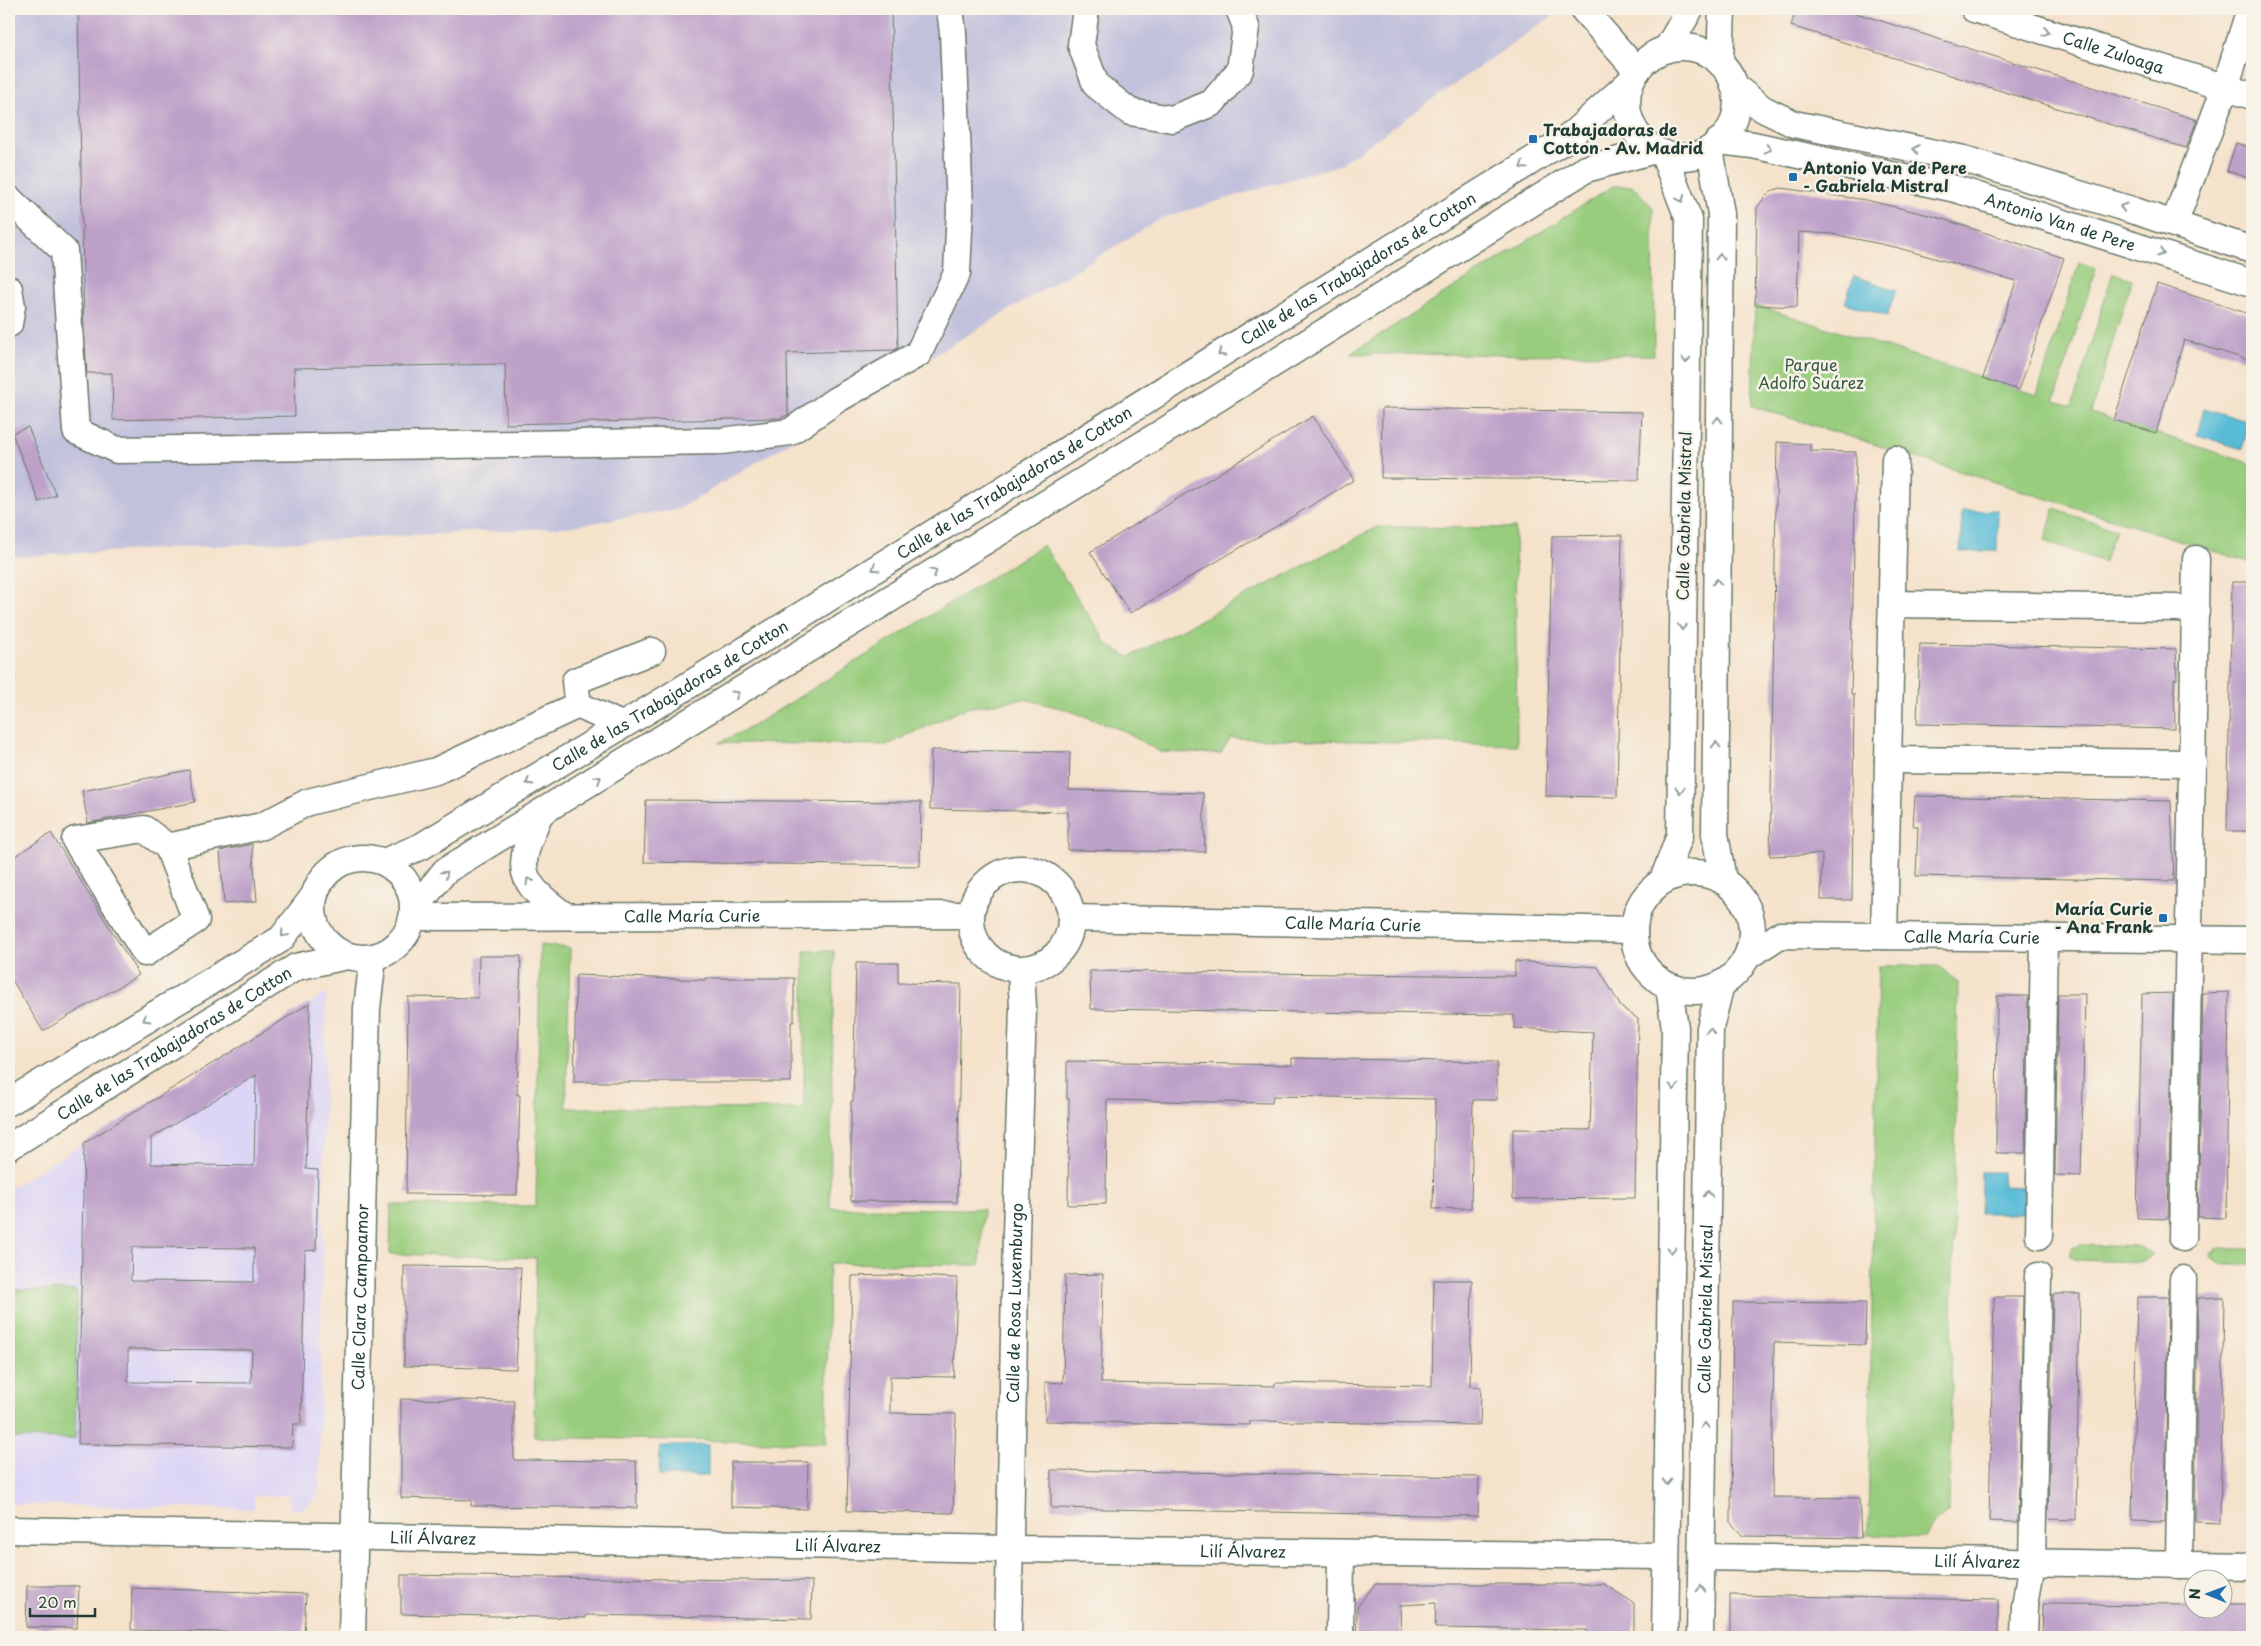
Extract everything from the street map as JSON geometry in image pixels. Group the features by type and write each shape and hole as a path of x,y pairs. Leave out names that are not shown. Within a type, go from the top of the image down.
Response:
{"street":[{"path":"9,199 64,251 76,431 117,450 722,441 790,432 836,400 918,354 957,273 960,209 953,33 950,9"},
{"path":"1086,9 1081,45 1096,85 1130,112 1172,119 1212,104 1240,70 1246,27 1239,9"},
{"path":"1583,9 1633,76"},
{"path":"1667,49 1690,9"},
{"path":"1720,63 1722,9"},
{"name":"Calle Zuloaga","path":"1974,9 2001,13 2252,96"},
{"path":"2174,224 2225,88 2250,9"},
{"path":"1681,47 1696,49 1720,63 1734,86 1737,103 1734,120 1726,135 1715,145 1700,154 1684,157 1659,152 1643,141 1634,128 1628,113 1627,98 1633,76 1655,53 1667,49 1681,47"},
{"name":"Calle de las Trabajadoras de Cotton","path":"384,862 422,846 621,726 1568,138 1633,76"},
{"name":"Antonio Van de Pere","path":"1734,86 1762,110 1794,124 1964,159 2252,250"},
{"name":"Antonio Van de Pere","path":"1715,145 1753,145 1956,189 2252,283"},
{"name":"Calle Gabriela Mistral","path":"1715,145 1721,214 1715,834 1724,880"},
{"name":"Calle de las Trabajadoras de Cotton","path":"413,914 445,872 1208,405 1586,169 1659,152"},
{"name":"Calle Gabriela Mistral","path":"1659,152 1689,220 1680,835 1663,880"},
{"path":"9,289 12,306 9,324"},
{"path":"1884,936 1894,459"},
{"path":"2184,1238 2196,560"},
{"path":"1892,604 2177,608 2196,611"},
{"path":"578,704 575,681 652,651"},
{"path":"578,704 621,726"},
{"path":"168,847 196,920 145,953 75,840 144,829 168,847 262,826 308,802 436,771 578,704"},
{"path":"1888,760 2193,763"},
{"path":"539,816 525,848 523,871 538,896 564,915"},
{"path":"355,858 370,858 384,862 399,872 409,886 414,902 408,933 399,945 373,958 360,959 347,956 334,949 323,939 316,926 313,911 314,896 320,882 329,871 341,862 355,858"},
{"path":"1020,868 1042,872 1056,882 1066,896 1073,918 1067,940 1055,957 1039,966 1021,970 1005,967 990,959 978,945 972,933 971,916 977,894 988,880 1002,872 1020,868"},
{"path":"1696,872 1724,880 1739,894 1750,914 1752,936 1748,956 1738,971 1721,984 1703,991 1687,991 1669,986 1654,977 1643,964 1635,946 1634,930 1638,910 1644,898 1663,880 1676,874 1696,872"},
{"name":"Calle de las Trabajadoras de Cotton","path":"9,1102 281,939 314,896"},
{"name":"Calle María Curie","path":"413,914 971,916"},
{"path":"1748,956 1780,935 1750,914"},
{"name":"Calle María Curie","path":"1073,918 1634,930"},
{"name":"Calle María Curie","path":"1780,935 2252,940"},
{"path":"2039,1236 2044,938"},
{"name":"Calle de las Trabajadoras de Cotton","path":"9,1147 296,967 347,956"},
{"name":"Calle Clara Campoamor","path":"352,1637 367,1008 373,958"},
{"name":"Calle de Rosa Luxemburgo","path":"1008,1637 1016,1234 1023,1008 1021,970"},
{"name":"Calle Gabriela Mistral","path":"1700,1637 1710,1028 1721,984"},
{"path":"1665,1637 1676,1028 1669,986"},
{"path":"2024,1637 2025,1606 2032,1562 2038,1276"},
{"path":"2178,1565 2184,1279"},
{"name":"Lilí Álvarez","path":"9,1530 1010,1549 1666,1556"},
{"path":"1340,1637 1341,1553"},
{"name":"Lilí Álvarez","path":"1702,1557 2252,1566"}],"shaded area":[{"path":"9,9 1562,9 1339,165 1162,218 679,509 566,527 9,557"},
{"path":"326,993 319,1489 313,1501 301,1509 290,1510 289,1495 254,1496 254,1509 9,1504 9,1189"}],"green space":[{"path":"1613,186 1633,186 1653,208 1654,355 1350,354"},
{"name":"Parque Adolfo Suárez","path":"2079,262 2096,268 2054,401 2072,406 2113,273 2132,279 2091,412 2252,464 2252,563 1752,406 1755,305 2037,395"},
{"path":"2054,509 2116,530 2104,562 2045,541"},
{"path":"1377,527 1515,528 1517,745 1231,738 1220,754 1160,752 1122,730 1065,709 1024,699 966,708 887,745 718,743 751,727 1043,545 1108,645 1129,657"},
{"path":"540,945 570,948 566,1108 804,1109 804,951 834,951 830,1208 983,1209 980,1265 829,1263 826,1443 534,1437 536,1258 390,1254 391,1205 536,1206"},
{"path":"1878,966 1938,966 1958,982 1949,1512 1933,1525 1926,1537 1868,1535"},
{"path":"2081,1245 2139,1247 2146,1249 2152,1254 2149,1258 2140,1262 2076,1260 2069,1255 2072,1248"},
{"path":"2218,1249 2252,1249 2252,1264 2221,1264 2210,1256"},
{"path":"9,1290 77,1291 75,1439 9,1438"}],"water":[{"path":"1854,276 1896,290 1887,316 1845,303"},
{"path":"2204,408 2250,422 2242,449 2197,435"},
{"path":"1998,510 1997,551 1960,552 1962,511"},
{"path":"1981,1172 2002,1172 2003,1186 2024,1187 2024,1213 1980,1213"},
{"path":"708,1445 708,1476 659,1476 660,1446"}],"building":[{"path":"78,9 891,9 898,348 894,350 787,353 788,415 779,418 506,424 505,364 294,368 295,416 113,420 112,373 87,373 84,329"},
{"path":"1796,9 1843,9 2197,120 2186,148 1791,26"},
{"path":"2236,143 2252,148 2252,179 2227,171"},
{"path":"1781,188 1866,200 1933,216 2064,258 2019,390 1983,378 2016,281 1895,247 1832,234 1799,232 1797,307 1755,305 1757,208 1771,191"},
{"path":"2157,284 2252,315 2252,361 2184,340 2156,433 2114,420"},
{"path":"1382,408 1642,412 1639,480 1381,478"},
{"path":"1313,416 1354,480 1130,613 1090,552"},
{"path":"28,427 56,495 39,502 12,433"},
{"path":"1777,442 1810,444 1810,451 1856,452 1851,694 1854,694 1852,900 1821,900 1822,854 1770,856"},
{"path":"1622,535 1617,797 1546,796 1552,536"},
{"path":"2232,582 2252,582 2252,831 2227,831"},
{"path":"1920,644 2176,649 2177,679 2174,679 2175,729 1917,724"},
{"path":"931,750 1070,752 1069,790 1203,793 1205,852 1068,850 1068,812 930,809"},
{"path":"189,770 195,802 88,823 82,791"},
{"path":"1915,796 2171,801 2174,881 1916,876 1918,826 1913,826"},
{"path":"646,800 921,802 920,866 644,862"},
{"path":"51,833 139,975 43,1031 9,975 9,860"},
{"path":"252,844 257,901 224,904 220,851"},
{"path":"479,956 521,956 517,1095 520,1095 517,1195 406,1194 408,997 478,998"},
{"path":"1515,961 1598,967 1621,1007 1638,1019 1635,1198 1513,1199 1513,1129 1590,1130 1593,1032 1514,1028 1514,1015 1091,1009 1090,971 1515,976"},
{"path":"856,963 898,963 898,983 961,984 957,1202 851,1201 851,1101 853,1101"},
{"path":"576,975 705,980 705,978 794,978 794,1022 791,1022 791,1082 574,1082"},
{"path":"2229,992 2226,1218 2198,1217 2203,993"},
{"path":"2173,993 2168,1219 2137,1218 2142,994"},
{"path":"2058,994 2085,994 2081,1176 2055,1175"},
{"path":"1997,996 2028,996 2025,1153 1996,1153"},
{"path":"310,1003 306,1169 318,1170 316,1250 305,1251 301,1424 293,1424 292,1447 78,1444 84,1143","holes":["256,1075 254,1166 151,1164 151,1138","132,1247 254,1248 254,1282 131,1281","128,1349 252,1350 251,1383 128,1382"]},
{"path":"1292,1058 1497,1062 1497,1100 1473,1100 1471,1208 1433,1209 1435,1099 1273,1096 1272,1103 1107,1100 1106,1204 1068,1205 1069,1099 1067,1099 1067,1061 1292,1065"},
{"path":"404,1266 521,1267 516,1369 404,1366"},
{"path":"1103,1274 1101,1383 1275,1386 1275,1383 1432,1386 1434,1280 1472,1280 1470,1386 1481,1387 1480,1425 1250,1421 1250,1425 1045,1421 1045,1382 1063,1383 1065,1275"},
{"path":"891,1275 957,1278 954,1377 890,1376 890,1413 956,1414 953,1513 847,1511 852,1276"},
{"path":"2053,1294 2080,1294 2076,1520 2048,1519"},
{"path":"1994,1297 2023,1297 2018,1522 1989,1521"},
{"path":"2137,1297 2168,1297 2165,1522 2132,1521"},
{"path":"2224,1297 2220,1523 2195,1522 2198,1298"},
{"path":"1733,1302 1866,1303 1865,1345 1774,1342 1772,1497 1859,1498 1861,1538 1743,1536 1731,1523"},
{"path":"401,1399 514,1401 514,1460 636,1461 637,1508 471,1506 471,1500 401,1498"},
{"path":"731,1462 808,1462 807,1509 731,1507"},
{"path":"1051,1470 1479,1477 1478,1516 1051,1508"},
{"path":"401,1575 812,1581 811,1619 586,1615 586,1618 401,1614"},
{"path":"1375,1584 1604,1584 1634,1603 1634,1637 1587,1637 1587,1630 1435,1628 1436,1603 1400,1605 1401,1637 1356,1637 1357,1607"},
{"path":"27,1586 79,1586 77,1628 26,1627"},
{"path":"132,1588 306,1594 304,1634 131,1630"},
{"path":"1730,1595 1998,1600 1998,1637 1730,1637"},
{"path":"2043,1604 2184,1605 2184,1618 2234,1618 2234,1605 2252,1605 2252,1637 2042,1637"}],"place":[{"name":"Trabajadoras de Cotton - Av. Madrid","path":"1533,139"},
{"name":"Antonio Van de Pere - Gabriela Mistral","path":"1793,177"},
{"name":"María Curie - Ana Frank","path":"2163,918"}]}
